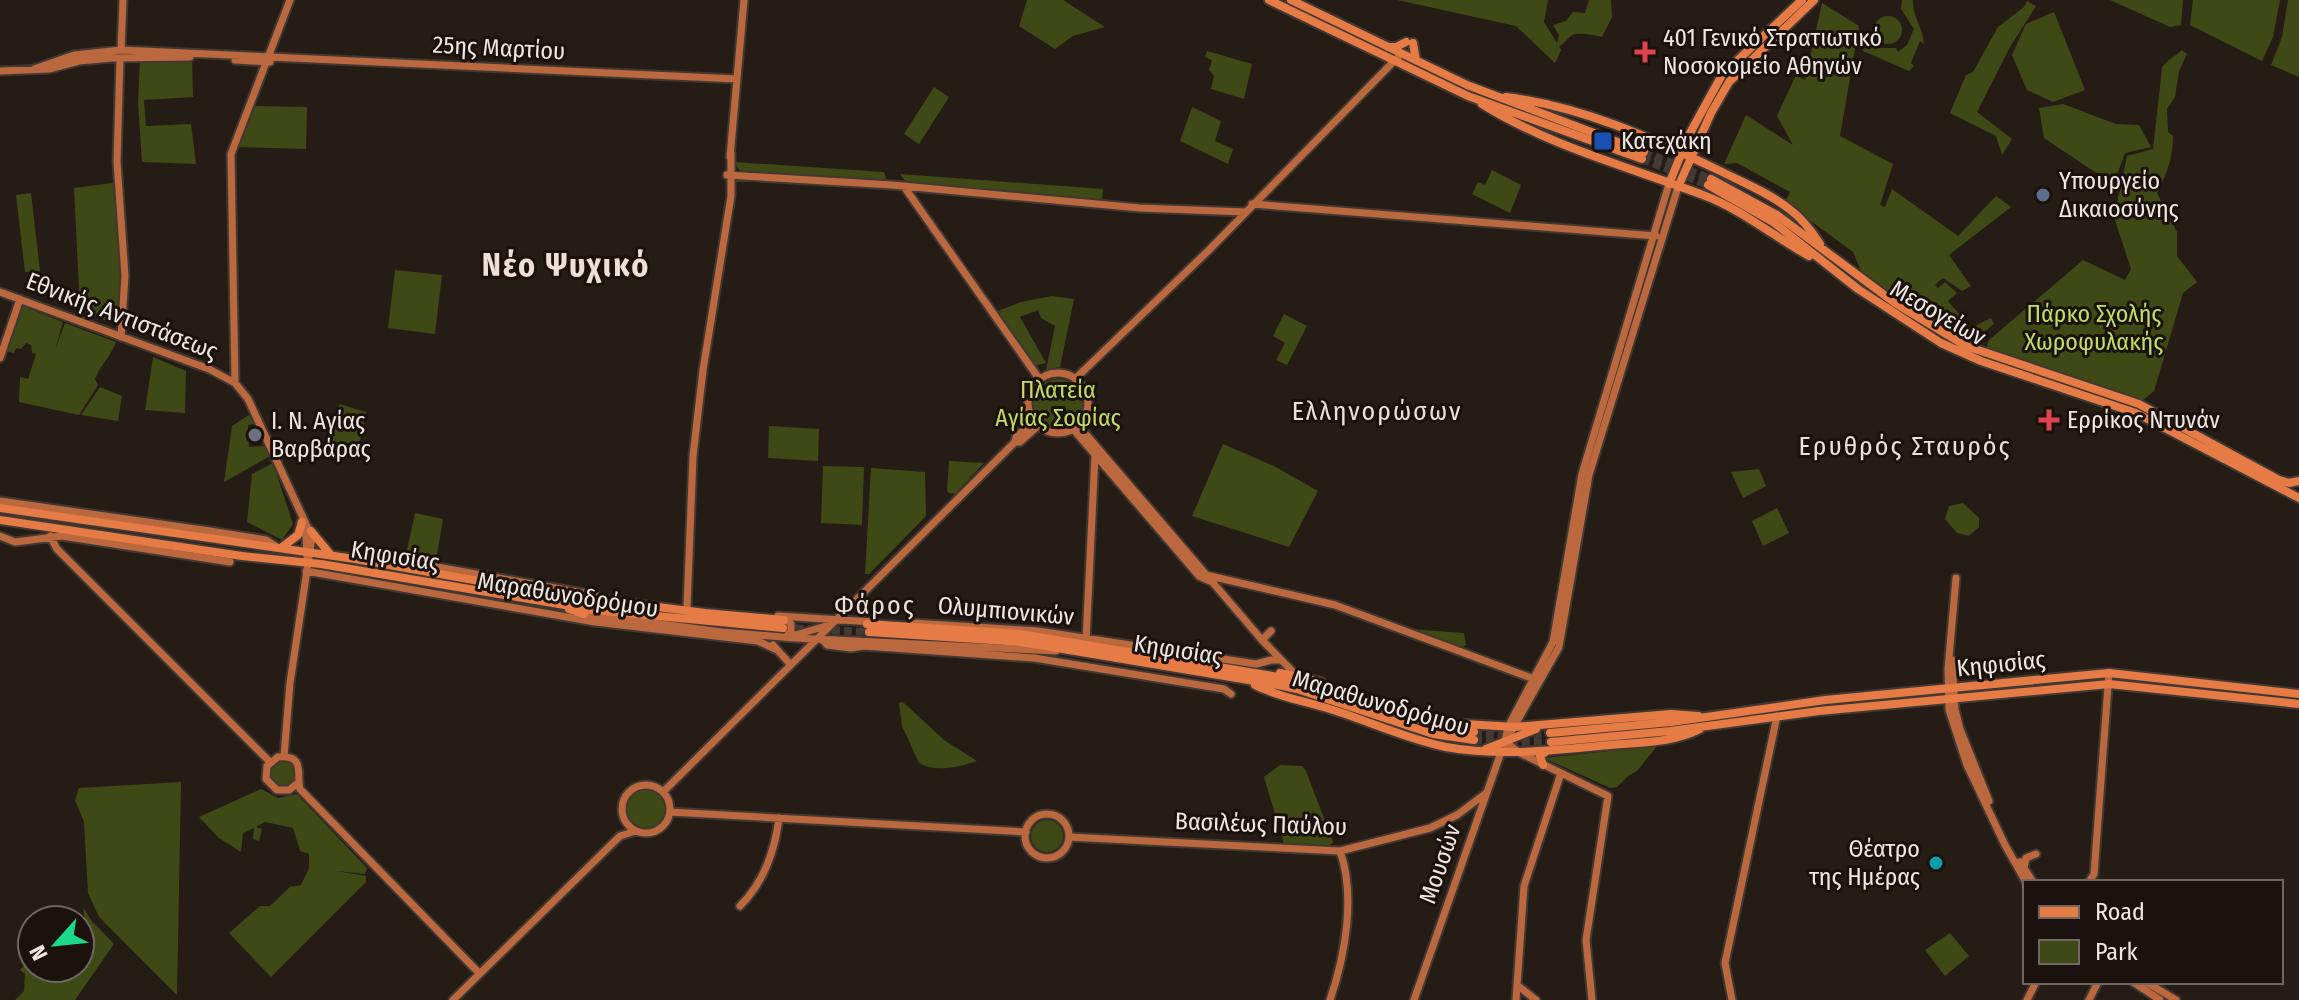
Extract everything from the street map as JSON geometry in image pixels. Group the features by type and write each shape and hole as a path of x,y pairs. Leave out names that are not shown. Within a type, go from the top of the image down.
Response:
{"main road":[{"name":"Μεσογείων","path":"1269,0 1394,57 1547,138 1646,174 1712,168 1790,209 1808,225 1823,249"},
{"name":"Μεσογείων","path":"1291,0 1386,46 1394,57 1416,61 1489,95 1643,156 1468,96"},
{"path":"1680,170 1713,90 1726,70 1802,0"},
{"path":"1680,170 1729,82 1814,0"},
{"path":"1386,46 1396,47 1410,42 1416,61"},
{"name":"Μεσογείων","path":"1489,95 1524,99 1571,112 1653,141 1702,194 1734,209 1830,268"},
{"path":"1699,139 1712,168"},
{"path":"1653,141 1702,194"},
{"path":"1646,174 1699,166 1712,168"},
{"name":"Μεσογείων","path":"2299,481 2281,481 2139,404 1969,348 1895,303 1777,215 1710,182 1773,222 1890,311 1966,355 2136,413 2299,498"},
{"name":"Κηφισίας","path":"2,505 784,628"},
{"path":"83,520 91,515"},
{"name":"Κηφισίας","path":"0,520 594,610 784,628"},
{"path":"278,548 287,546 295,539 302,522"},
{"path":"149,530 163,525"},
{"path":"71,531 79,539"},
{"path":"311,531 323,549 334,556"},
{"path":"230,562 242,556"},
{"path":"404,568 420,564"},
{"path":"506,586 534,586"},
{"path":"545,601 584,614"},
{"name":"Κηφισίας","path":"866,628 1001,640 1072,650 1086,646"},
{"name":"Κηφισίας","path":"866,628 1010,633 1252,678 1298,681 1474,736"},
{"name":"Κηφισίας","path":"1252,678 1271,672 1295,674 1453,724 1511,727 1549,738 2109,684 2299,704"},
{"name":"Κηφισίας","path":"1482,750 1528,751 1549,738 1671,714 1707,722 1825,700 2109,673 2299,694"},
{"name":"Μαραθωνοδρόμου","path":"1252,678 1270,694 1332,709 1432,743 1482,750"},
{"path":"1490,726 1505,741"},
{"path":"1482,750 1524,733 1549,738 1540,756 1543,765"},
{"path":"1524,733 1519,737 1518,744 1528,751"}],"street":[{"path":"121,337 125,276 117,162 123,0"},
{"path":"235,383 231,154 290,0"},
{"path":"687,607 693,456 728,203 744,0"},
{"name":"25ης Μαρτίου","path":"0,71 34,69 74,55 121,54 288,59 737,82"},
{"path":"1075,379 1245,212 1394,57"},
{"path":"1592,1000 1586,940 1608,796 1518,752 1505,741 1553,642 1582,474 1680,170"},
{"path":"730,177 1140,208 1245,212"},
{"path":"905,188 1040,380"},
{"path":"1252,204 1658,236"},
{"path":"1223,212 1232,225"},
{"path":"1511,727 1559,647 1589,475 1658,236"},
{"name":"Εθνικής Αντιστάσεως","path":"0,292 209,369 235,383 253,409 311,531 290,683 284,756"},
{"path":"0,358 20,299"},
{"path":"1031,367 1050,375"},
{"path":"1060,374 1075,379 1087,398 1086,413 1076,427 1054,433 1036,423 1028,399 1040,380 1060,374"},
{"path":"663,792 1015,442 1016,437 1036,423"},
{"path":"1076,427 1098,458 1199,576 1230,585 1242,583"},
{"path":"1076,427 1295,674"},
{"path":"1098,458 1112,464"},
{"path":"1086,646 1094,469 1098,458"},
{"name":"Εθνικής Αντιστάσεως","path":"297,504 309,552"},
{"name":"Κηφισίας","path":"2,505 266,540 278,548"},
{"path":"0,536 15,542 50,536 79,539 230,562"},
{"path":"50,536 57,549 270,762"},
{"path":"420,564 534,586 687,607 841,640 866,628"},
{"name":"Μαραθωνοδρόμου","path":"307,567 595,622 758,641 775,649"},
{"path":"1206,575 1335,605 1534,679"},
{"path":"1225,597 1225,590 1230,585"},
{"path":"1954,600 1951,689 1958,741 2005,845 2025,880"},
{"path":"853,601 851,614 866,628"},
{"path":"584,614 759,635 770,640 790,664"},
{"path":"759,635 804,618 866,628"},
{"path":"804,618 827,645 1034,658 1209,686 1231,694"},
{"path":"832,622 835,634 841,640"},
{"path":"1262,640 1271,631"},
{"name":"Ολυμπιονικών","path":"1086,646 1256,664 1281,660"},
{"path":"2092,878 2109,673"},
{"path":"1952,700 1970,757 1996,818 2032,880"},
{"path":"1732,1000 1725,963 1777,716"},
{"name":"Μουσών","path":"1414,1000 1505,741"},
{"path":"299,782 289,790 273,788 266,775 270,762 284,756 292,758 301,773 300,789 479,973"},
{"path":"1516,1000 1525,883 1561,773"},
{"path":"620,836 624,820 623,802 631,790 647,785 663,792 667,798 670,812 667,822 656,831 646,834 636,831 624,820"},
{"name":"Βασιλέως Παύλου","path":"1069,837 1340,851 1430,828 1457,815 1487,792"},
{"path":"670,812 1026,832"},
{"path":"1048,814 1066,824 1069,837 1064,851 1044,858 1029,849 1026,832 1036,817 1048,814"},
{"path":"740,906 757,885 769,861 779,818"},
{"path":"453,1000 620,836 636,831"},
{"path":"1330,1000 1343,951 1347,901 1344,861 1340,851"},
{"path":"2024,868 2026,858 2036,854"},
{"path":"2136,984 2160,1000"},
{"path":"2149,984 2176,1000"},
{"path":"1517,985 1536,1000"}],"green space":[{"path":"1027,0 1063,0 1105,27 1073,36 1055,49 1019,26"},
{"path":"1397,0 1548,0 1544,22 1557,43 1559,35 1553,25 1566,21 1573,12 1585,13 1589,0 1611,0 1612,17 1602,37 1571,36 1559,46 1561,50 1555,63 1516,26"},
{"path":"1902,0 1913,0 1924,44 1920,41 1911,63 1914,66 1909,71 1863,51 1868,35 1879,48 1896,48 1898,52 1907,45 1914,29 1901,9"},
{"path":"2110,0 2183,0 2181,25 2170,27"},
{"path":"2193,0 2280,0 2273,37 2262,61 2190,25"},
{"path":"2288,0 2299,0 2299,77 2271,65 2282,37"},
{"path":"2027,1 2036,6 2010,47 1977,112 2012,139 2002,155 1996,136 1950,113 1966,75 1973,72 1998,27 2024,7"},
{"path":"1822,3 1859,26 1840,136 1893,164 1880,205 1885,207 1892,189 1958,236 1996,196 2011,207 1949,255 1971,286 1962,291 1943,278 1935,285 1938,288 1945,282 1957,293 1948,301 1971,328 1991,318 1994,324 1971,343 1925,318 1861,271 1853,252 1785,202 1790,192 1737,163 1724,164 1746,115 1793,145 1777,116 1796,75 1805,80"},
{"path":"2054,12 2085,90 2053,102 2027,90 2012,55 2026,24"},
{"path":"1888,16 1898,20 1902,30 1898,40 1888,44 1878,40 1874,30 1878,20"},
{"name":"Πάρκο Σχολής Χωροφυλακής","path":"2182,50 2187,54 2179,71 2175,97 2167,109 2168,132 2173,136 2172,151 2157,193 2177,232 2177,256 2197,282 2183,293 2154,391 2141,402 1990,352 1987,346 1989,340 2083,260 2125,280 2131,269 2114,217 2127,156 2153,149 2162,68"},
{"path":"1207,51 1252,64 1244,99 1211,89 1214,76 1209,70 1212,60 1205,57"},
{"path":"192,57 193,97 144,100 146,126 191,124 196,164 142,162 138,103 140,58"},
{"path":"934,87 949,97 919,144 904,134"},
{"path":"2063,104 2116,124 2139,125 2151,147 2125,153 2115,180 2104,178 2044,138 2039,108"},
{"path":"254,106 307,107 306,149 238,147"},
{"path":"1192,107 1221,121 1215,141 1233,149 1228,164 1180,141"},
{"path":"734,162 884,172 886,178 881,181 746,172 739,170"},
{"path":"1492,170 1521,185 1510,213 1472,194 1478,182 1485,185"},
{"path":"900,174 1103,189 1102,203 908,185"},
{"path":"113,183 122,272 118,326 80,309 74,188"},
{"path":"31,193 40,271 25,272 16,195"},
{"path":"395,270 442,275 435,334 388,328"},
{"path":"1052,296 1074,299 1060,367 1046,370 1055,326 1041,318 1038,310 1020,317 1046,363 1034,366 998,311 1021,302"},
{"path":"20,305 63,322 55,350 65,323 116,342 95,379 98,385 79,415 19,402 20,377 28,379 36,354 26,343 21,349 16,348 14,353 6,351"},
{"path":"1284,314 1307,326 1287,365 1276,360 1285,343 1273,336"},
{"path":"153,357 186,371 185,413 145,410"},
{"name":"Πλατεία Αγίας Σοφίας","path":"1058,379 1076,386 1083,404 1076,422 1058,429 1040,422 1033,404 1040,386"},
{"path":"100,387 122,396 118,421 81,415"},
{"path":"339,404 366,412 358,452 330,448"},
{"path":"249,415 254,424 248,425 249,447 265,446 270,456 224,482 232,426"},
{"path":"769,426 819,429 818,461 768,458"},
{"path":"1223,444 1274,466 1318,491 1289,547 1192,516"},
{"path":"949,461 984,463 955,494 947,490"},
{"path":"273,463 293,524 282,540 247,522 252,474"},
{"path":"823,466 864,467 862,525 821,523"},
{"path":"871,468 925,472 926,516 869,574 865,574"},
{"path":"1759,469 1766,486 1743,498 1731,472"},
{"path":"1963,503 1979,518 1979,527 1969,536 1957,533 1945,519 1949,506"},
{"path":"1777,508 1789,533 1763,546 1752,521"},
{"path":"415,513 443,519 435,567 405,559"},
{"path":"1410,629 1464,633 1466,645 1461,648"},
{"path":"903,702 944,740 977,761 940,768 919,763 902,726 899,703"},
{"path":"1657,746 1637,771 1617,787 1610,788 1544,758"},
{"path":"283,760 293,764 297,774 293,784 283,788 273,784 269,774 273,764"},
{"path":"1280,765 1302,766 1306,771 1333,842 1328,847 1284,844 1264,777"},
{"path":"181,782 177,995 99,917 96,904 88,893 84,822 75,800 79,788"},
{"path":"646,788 661,794 667,809 661,824 646,830 631,824 625,809 631,794"},
{"path":"261,789 278,798 297,794 367,868 365,874 336,871 366,876 366,882 271,977 229,933 260,906 270,906 290,887 301,885 309,868 309,854 300,851 293,828 265,822 256,827 262,829 259,841 253,839 254,828 243,833 241,852 219,838 199,817"},
{"path":"1047,820 1058,825 1063,836 1058,847 1047,852 1036,847 1031,836 1036,825"},
{"path":"96,925 114,944 96,970"},
{"path":"1950,933 1969,956 1945,976 1925,950"},
{"path":"24,984 86,984 75,1000 15,1000 24,991"}],"tunnel":[{"path":"1644,152 1711,179"},
{"path":"1642,159 1708,185"},
{"path":"784,628 869,632"},
{"path":"1474,732 1508,737 1550,733"},
{"path":"1474,740 1551,742"}],"place":[{"name":"401 Γενικό Στρατιωτικό Νοσοκομείο Αθηνών","path":"1645,52"},
{"name":"Κατεχάκη","path":"1603,141"},
{"name":"Υπουργείο Δικαιοσύνης","path":"2043,195"},
{"name":"Ερρίκος Ντυνάν","path":"2049,420"},
{"name":"Ι. Ν. Αγίας Βαρβάρας","path":"255,435"},
{"name":"Θέατρο της Ημέρας","path":"1936,863"}],"district":[{"name":"Νέο Ψυχικό","path":"566,265"},
{"name":"Ελληνορώσων","path":"1377,411"},
{"name":"Ερυθρός Σταυρός","path":"1905,446"},
{"name":"Φάρος","path":"875,605"}]}
